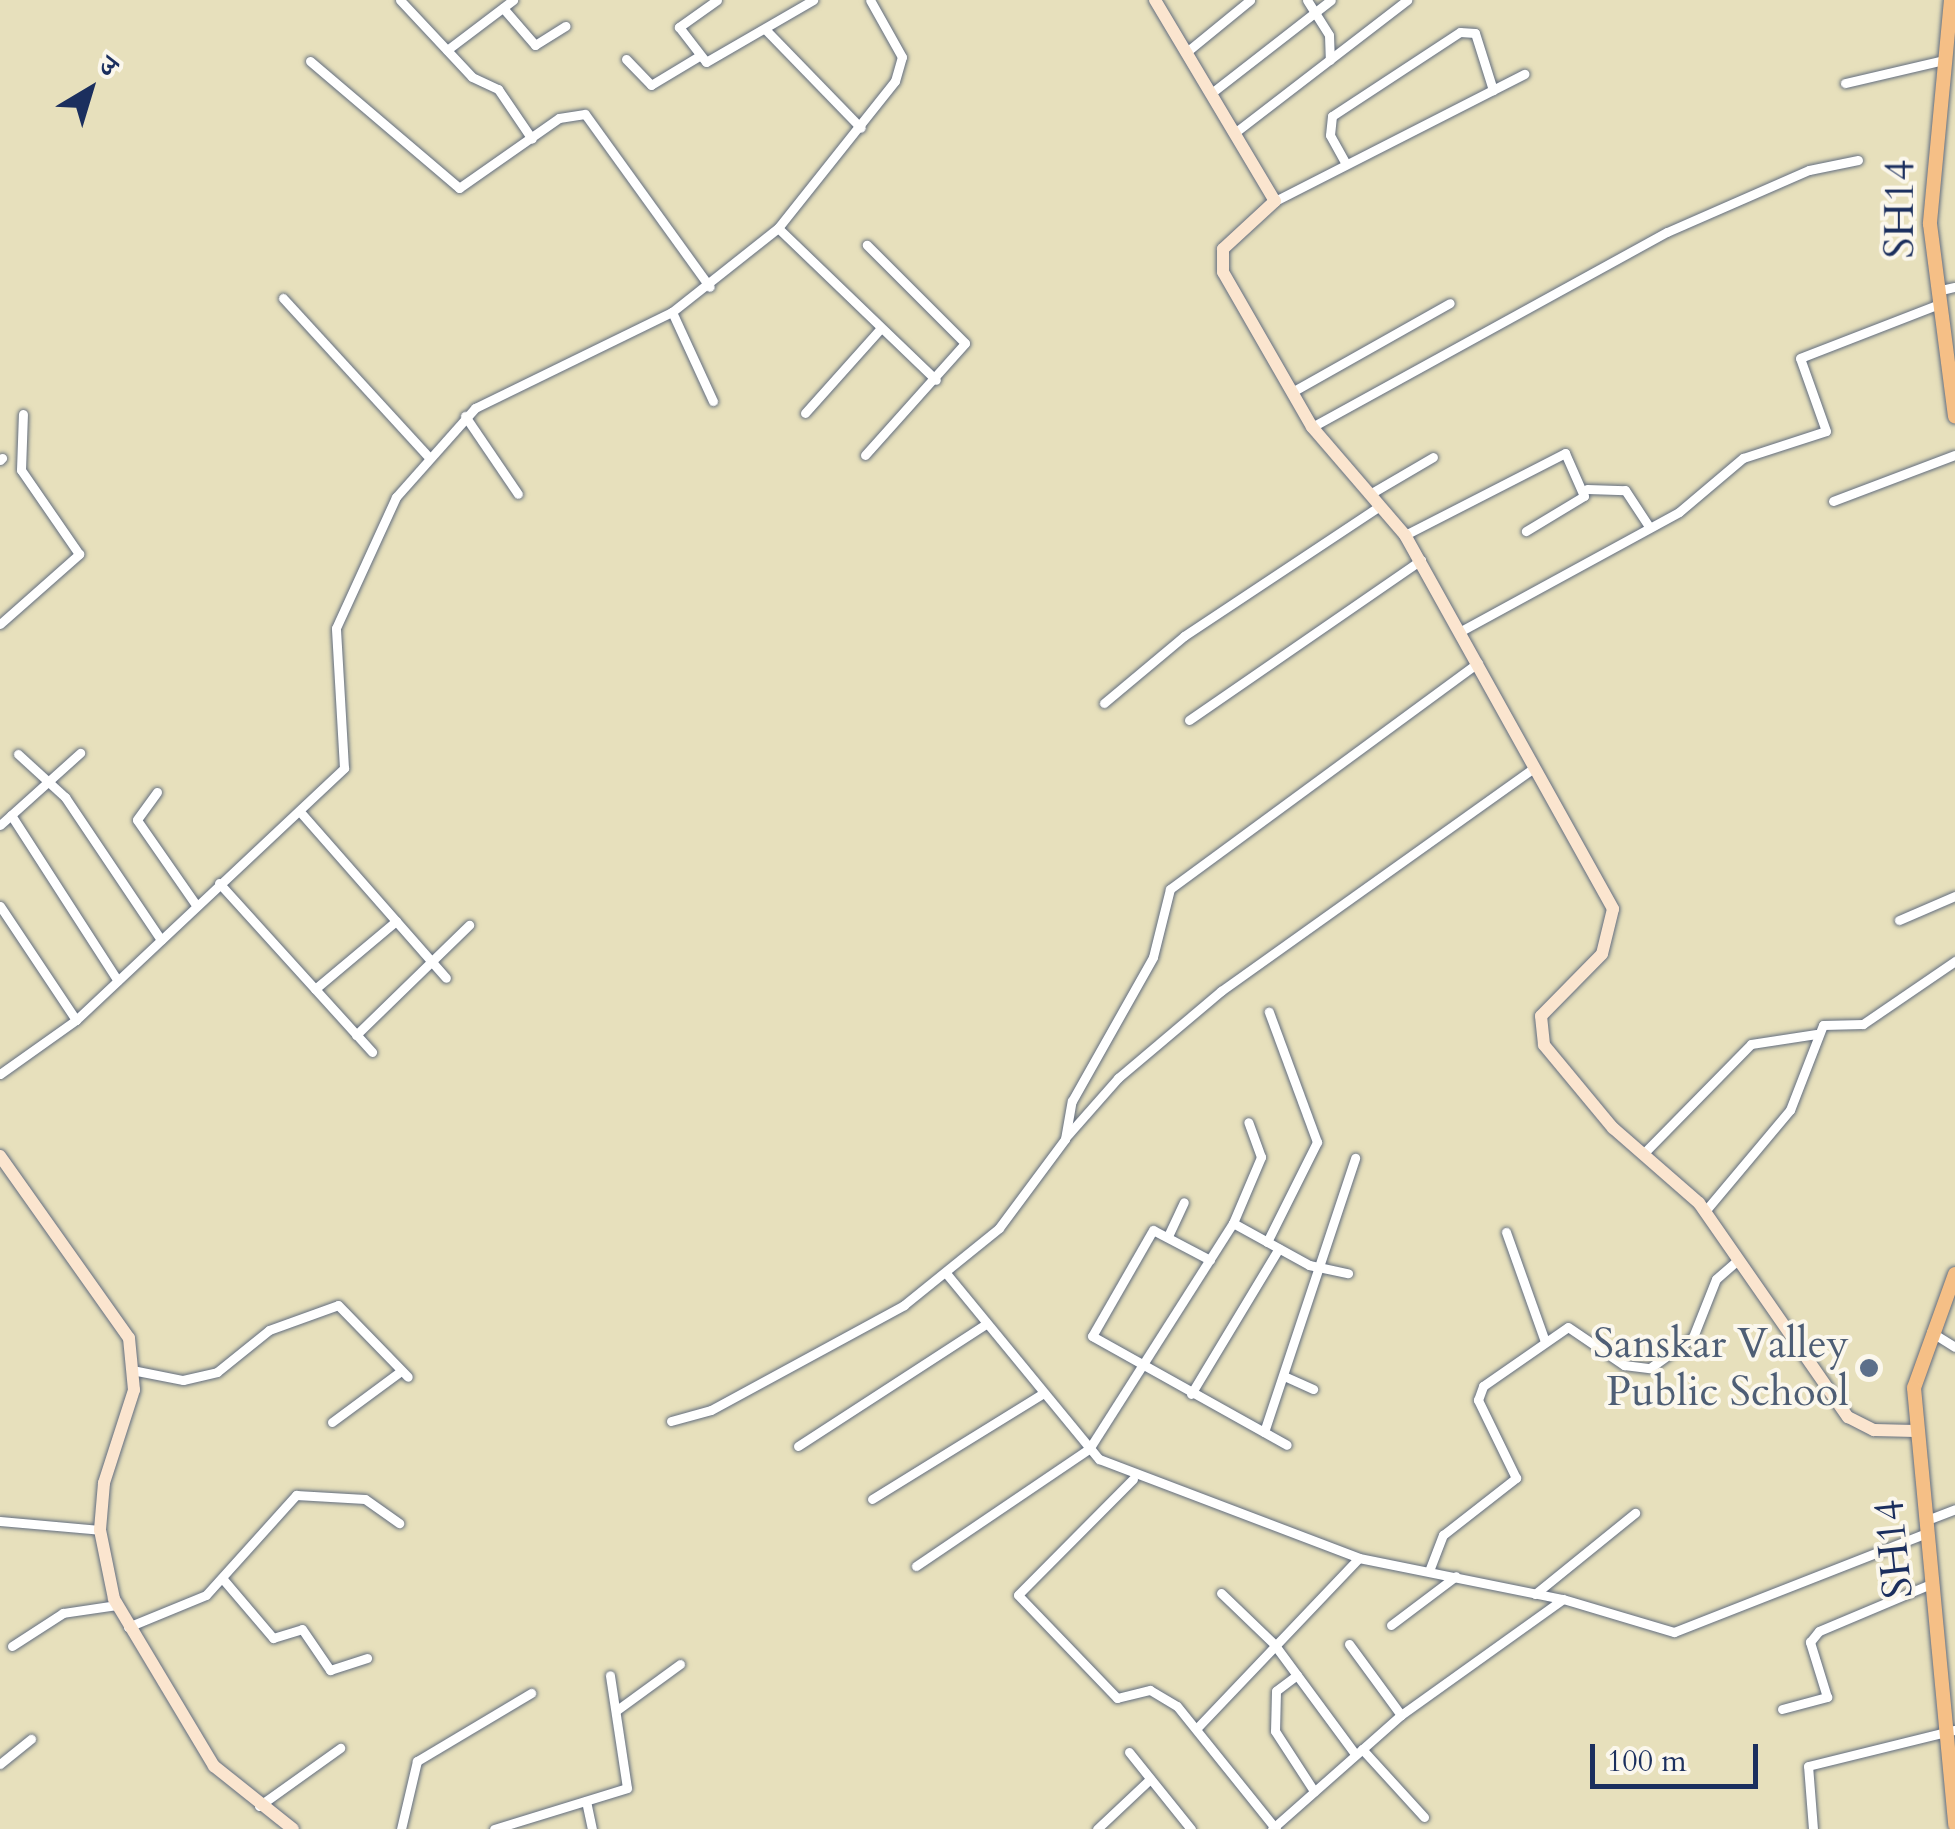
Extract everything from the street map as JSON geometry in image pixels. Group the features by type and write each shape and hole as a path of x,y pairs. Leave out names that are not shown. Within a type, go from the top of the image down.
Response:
{"main road":[{"name":"SH14","path":"1952,0 1930,224 1955,416"},
{"name":"SH14","path":"1955,1274 1929,1330 1914,1388 1915,1431 1950,1732 1955,1825"}],"street":[{"path":"417,0 404,4 447,50 498,88 532,139"},
{"path":"447,50 514,0"},
{"path":"699,56 679,27 717,0"},
{"path":"626,59 651,85 699,56 718,60 813,0"},
{"path":"0,1074 76,1020 218,883 302,814 348,754 336,628 396,497 428,455 465,416 672,312 710,288 778,228 861,128 902,57 870,0"},
{"path":"1189,50 1250,0"},
{"path":"1306,0 1316,12 1330,60"},
{"path":"1214,91 1331,0"},
{"path":"1237,132 1407,0"},
{"path":"1163,3 1275,201"},
{"path":"503,8 535,45 566,26"},
{"path":"766,30 861,128"},
{"path":"1346,164 1330,135 1332,116 1460,32 1475,33 1493,90"},
{"path":"1845,83 1944,60"},
{"path":"310,61 459,188 572,113 599,125 710,288"},
{"path":"1524,74 1275,201 1221,259 1312,427 1405,534 1421,560 1615,923 1602,954 1538,1031 1590,1104 1706,1210 1848,1416 1874,1430 1915,1431"},
{"path":"1312,427 1668,232 1810,170 1858,160"},
{"path":"778,228 936,380"},
{"path":"864,455 964,351 962,333 866,245"},
{"path":"1461,631 1650,528 1743,458 1826,432 1804,354 1955,288"},
{"path":"283,298 428,455"},
{"path":"1292,392 1450,303"},
{"path":"672,312 713,401"},
{"path":"805,413 880,329"},
{"path":"0,624 79,554 21,470 23,414"},
{"path":"465,416 518,494"},
{"path":"1405,534 1559,452 1587,490"},
{"path":"1833,501 1955,455"},
{"path":"1370,494 1434,457"},
{"path":"1526,531 1587,490 1624,490 1650,528"},
{"path":"1104,702 1184,636 1380,506"},
{"path":"1189,720 1421,560"},
{"path":"1064,1139 1072,1101 1153,956 1170,888 1478,664"},
{"path":"18,754 50,779 161,940"},
{"path":"0,825 80,754"},
{"path":"671,1421 711,1410 946,1273 999,1228 1064,1139 1118,1078 1221,991 1532,770"},
{"path":"157,792 137,820 196,904"},
{"path":"302,814 446,978"},
{"path":"11,815 118,981"},
{"path":"218,883 372,1052"},
{"path":"1900,920 1955,896"},
{"path":"0,906 76,1020"},
{"path":"314,989 396,921"},
{"path":"356,1034 469,925"},
{"path":"1706,1210 1790,1110 1816,1034 1830,1022 1852,1027 1892,1010 1955,961"},
{"path":"1268,1242 1317,1142 1269,1012"},
{"path":"1643,1154 1751,1044 1816,1034"},
{"path":"916,1566 1090,1449 1233,1223 1261,1158 1248,1122"},
{"path":"0,1156 115,1310 137,1371 100,1530 118,1605 214,1766 257,1808 293,1829"},
{"path":"1264,1432 1322,1269 1355,1158"},
{"path":"1168,1234 1184,1202"},
{"path":"1233,1223 1322,1269 1348,1274"},
{"path":"1506,1232 1544,1339"},
{"path":"1210,1260 1168,1234 1149,1234 1092,1336 1287,1445"},
{"path":"1192,1394 1279,1248"},
{"path":"1429,1571 1443,1535 1516,1478 1479,1393 1544,1339 1568,1327 1624,1364 1650,1368 1693,1336 1716,1280 1738,1260"},
{"path":"946,1273 1090,1449 1132,1479 1359,1558 1563,1598 1674,1632 1928,1526 1955,1509"},
{"path":"137,1371 183,1380 217,1372 269,1330 338,1305 405,1374 332,1422"},
{"path":"798,1446 986,1324"},
{"path":"1929,1330 1955,1347"},
{"path":"1284,1376 1313,1388"},
{"path":"872,1500 1042,1394"},
{"path":"1132,1479 1018,1594 1117,1698 1150,1690 1196,1729 1274,1828 1402,1715 1563,1598"},
{"path":"128,1627 196,1601 222,1578 296,1495 365,1499 399,1523"},
{"path":"1535,1594 1635,1513"},
{"path":"0,1521 100,1530"},
{"path":"1196,1729 1359,1558"},
{"path":"1391,1626 1456,1576"},
{"path":"222,1578 274,1638 302,1629 330,1670 367,1658"},
{"path":"1782,1710 1828,1697 1810,1648 1819,1631 1934,1583"},
{"path":"1221,1593 1274,1644 1359,1752 1424,1817"},
{"path":"12,1646 63,1613 118,1605"},
{"path":"1349,1644 1402,1715"},
{"path":"617,1710 680,1664"},
{"path":"1296,1675 1276,1691 1275,1731 1314,1791"},
{"path":"494,1829 619,1794 631,1780 610,1676"},
{"path":"402,1829 416,1762 531,1693"},
{"path":"1813,1829 1808,1766 1950,1732"},
{"path":"0,1764 31,1739"},
{"path":"257,1808 340,1748"},
{"path":"1128,1752 1186,1827"},
{"path":"1097,1829 1150,1779"},
{"path":"586,1801 592,1829"}],"place":[{"name":"Sanskar Valley Public School","path":"1869,1368"}]}
